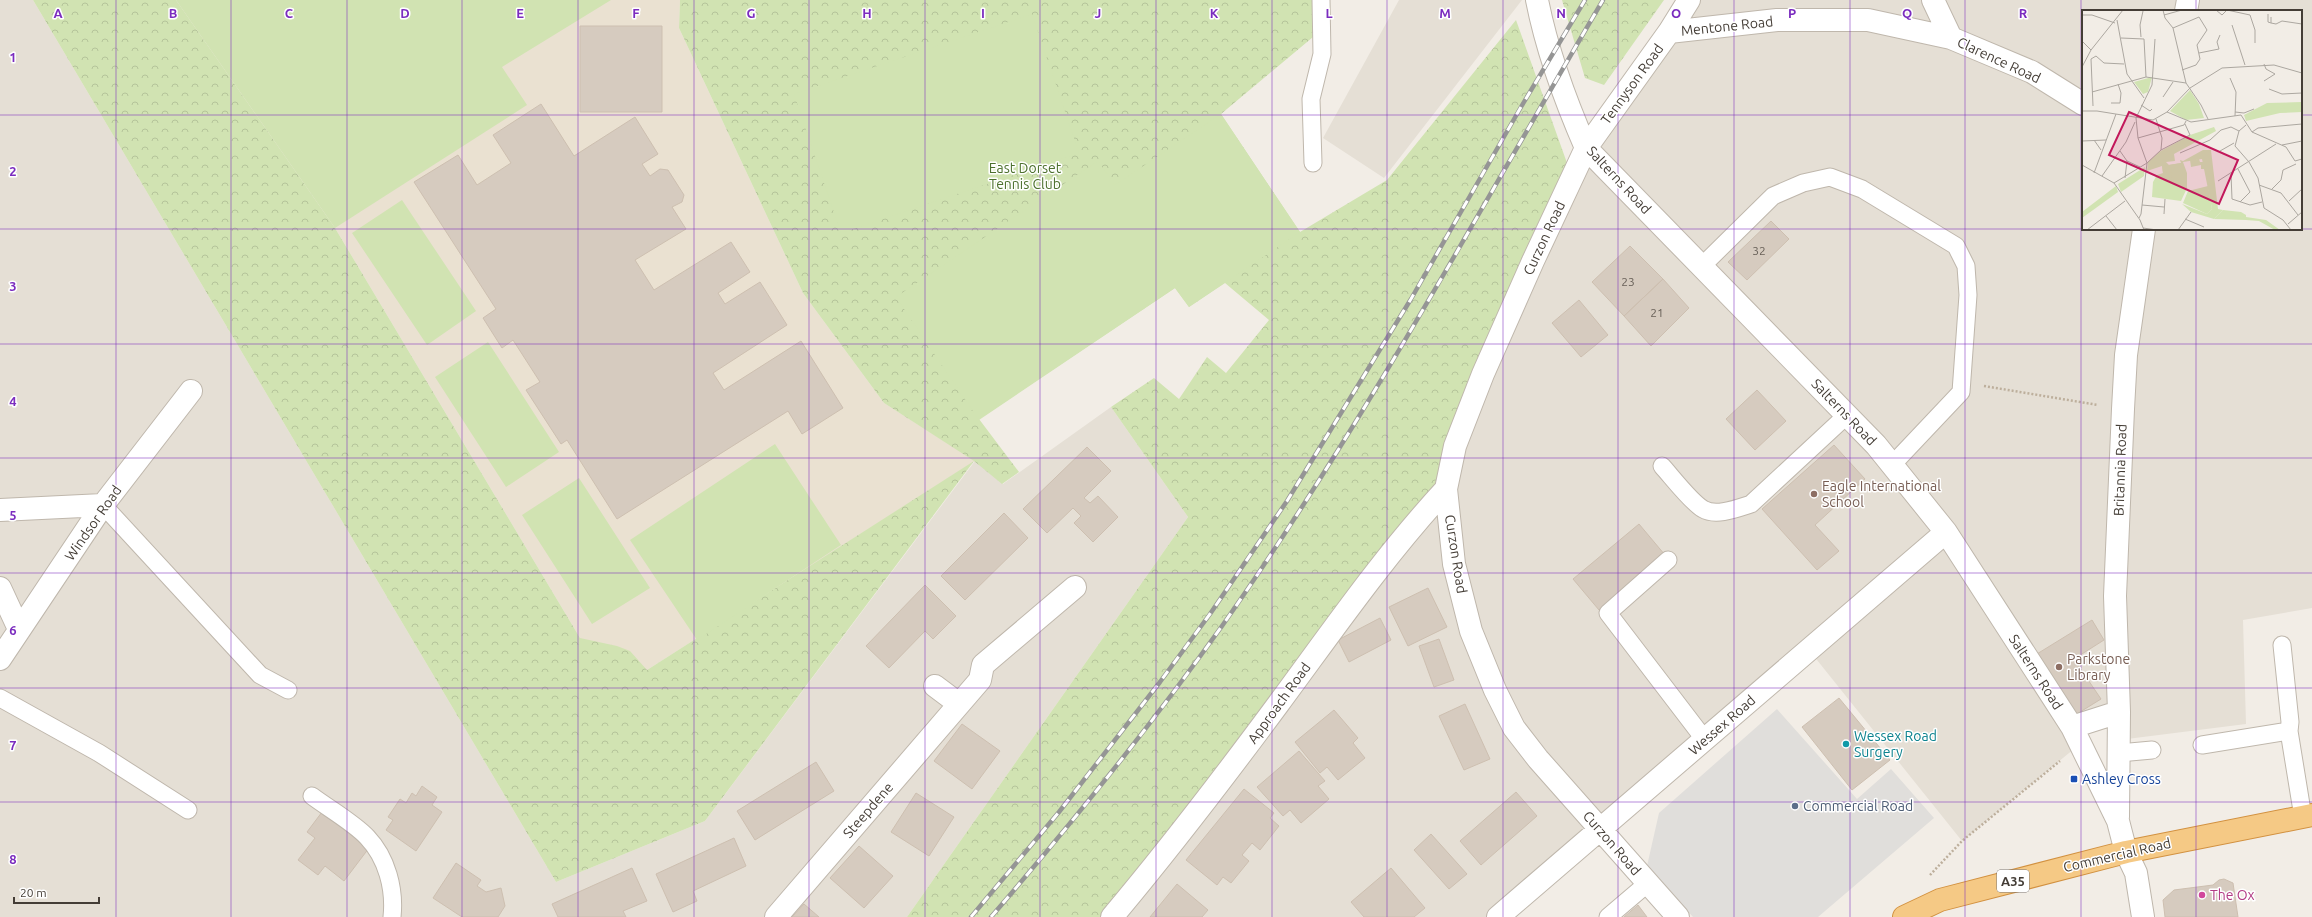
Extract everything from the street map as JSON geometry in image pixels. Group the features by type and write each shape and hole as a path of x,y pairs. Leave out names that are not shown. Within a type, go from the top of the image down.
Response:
{"highway":[{"name":"Commercial Road","path":"1904,917 1940,900 2126,852 2308,816"}],"street":[{"name":"Salterns Road","path":"1537,0 1543,32 1568,107 1586,148 1847,415 1892,465 1946,532 2076,735 2118,820 2126,852 2136,873 2143,917"},
{"name":"Tennyson Road","path":"1586,148 1669,32 1689,0"},
{"name":"Clarence Road","path":"1933,0 1951,38 2032,72 2082,103"},
{"path":"2186,10 2188,0"},
{"name":"Mentone Road","path":"1669,32 1777,20 1868,20 1951,38"},
{"name":"Curzon Road","path":"1586,148 1533,261 1483,374 1455,446 1446,489 1454,564 1471,631 1495,690 1519,734 1538,759 1674,913"},
{"name":"Britannia Road","path":"2118,820 2120,712 2115,596 2123,409 2126,355 2144,230"},
{"name":"Windsor Road","path":"0,659 103,505 191,391"},
{"name":"Approach Road","path":"1112,917 1185,829 1366,584 1405,534 1446,489"},
{"path":"0,510 103,505"},
{"name":"Wessex Road","path":"1498,917 1946,532"},
{"name":"Steepdene","path":"776,917 980,680 983,665 1075,587"},
{"path":"0,588 19,629"},
{"path":"936,686 959,704"},
{"path":"2076,735 2120,712"}],"lane":[{"path":"1313,163 1311,99 1322,54 1321,0"},
{"path":"1702,266 1773,196 1803,183 1830,177 1862,189 1956,246 1966,266 1968,295 1961,392 1892,465"},
{"path":"1662,466 1703,510 1716,512 1732,510 1751,504 1847,415"},
{"path":"103,505 260,675 288,690"},
{"path":"1668,560 1608,613 1705,740"},
{"path":"2282,645 2290,722 2289,731 2308,816"},
{"path":"0,698 99,753 188,810"},
{"path":"2202,745 2289,731"},
{"path":"2119,753 2152,750"},
{"path":"312,796 367,836 386,866 394,899 392,917"},
{"path":"1608,917 1648,883"}],"path":[{"path":"1962,382 2123,409"},
{"path":"1926,879 1962,841 2076,735"}],"shaded area":[{"path":"0,0 33,0 556,882 705,821 975,461 1003,484 1111,407 1188,517 907,917 0,917"},
{"path":"176,0 680,0 679,28 803,293 884,403 975,461 647,670 643,723 580,638 335,228"},
{"path":"1399,0 1522,0 1384,178 1323,138"},
{"path":"1689,0 2312,0 2312,608 2243,620 2246,724 2119,740 2119,713 2072,727 2080,744 1962,841 1809,650 1498,917 1112,917 1586,148"},
{"name":"Commercial Road","path":"1777,709 1857,799 1891,769 1934,818 1818,917 1693,917 1647,866 1659,813"}],"green space":[{"path":"33,0 176,0 335,228 580,638 617,646 630,651 647,670 974,461 705,821 556,882"},
{"path":"176,0 611,0 502,67 527,105 335,228"},
{"name":"East Dorset Tennis Club","path":"680,0 1326,0 1325,27 1221,114 1300,232 1387,180 1516,20 1572,177 1446,489 1112,917 907,917 1188,517 1111,407 1154,378 1179,399 1207,357 1226,373 1269,320 1225,283 1189,307 1175,288 979,419 1019,472 1002,484 974,461 884,403 803,293 679,28"},
{"path":"1562,0 1664,0 1604,85 1585,78"},
{"path":"1032,14 1079,153 841,233 794,94"},
{"path":"1221,114 1300,232 1189,307 1175,288 979,420 896,297 1098,161 1115,185"},
{"path":"402,200 476,311 427,345 352,233"},
{"path":"488,342 559,452 506,487 435,377"},
{"path":"775,444 841,545 697,640 630,540"},
{"path":"579,478 650,588 592,624 522,515"}],"building":[{"path":"580,26 662,26 662,112 580,112"},
{"path":"541,104 574,156 635,117 658,154 642,164 650,176 660,169 668,170 684,195 682,202 672,207 686,229 635,260 654,290 731,242 750,272 718,293 725,304 760,282 787,325 713,373 724,390 801,341 843,408 802,434 788,411 617,519 567,440 561,444 526,390 540,382 513,340 502,348 483,318 496,309 414,182 458,155 477,185 511,163 493,135"},
{"path":"1771,221 1789,239 1747,280 1728,262"},
{"path":"1630,246 1663,279 1624,316 1592,282"},
{"path":"1663,279 1689,308 1651,346 1624,316"},
{"path":"1579,300 1608,335 1581,357 1552,323"},
{"path":"1757,390 1786,421 1755,450 1726,419"},
{"name":"Eagle International School","path":"1834,445 1865,479 1815,525 1839,551 1817,570 1762,509"},
{"path":"1087,447 1111,471 1084,498 1090,503 1098,496 1118,517 1093,542 1074,523 1081,516 1073,508 1047,533 1023,509"},
{"path":"1004,513 1028,538 965,600 941,576"},
{"path":"1639,524 1665,555 1599,610 1573,579"},
{"path":"925,585 956,616 933,639 925,631 889,668 866,646"},
{"path":"1428,588 1447,627 1408,646 1389,607"},
{"path":"1380,618 1391,640 1349,662 1338,640"},
{"name":"Parkstone Library","path":"2092,620 2104,640 2074,659 2101,699 2072,717 2032,657"},
{"path":"1439,639 1454,680 1434,687 1419,646"},
{"name":"Wessex Road Surgery","path":"1839,698 1890,760 1852,790 1802,727"},
{"path":"1465,704 1490,759 1464,770 1439,716"},
{"path":"1334,710 1358,738 1353,743 1365,758 1338,780 1327,767 1320,773 1295,742"},
{"path":"962,724 1000,751 972,789 934,761"},
{"path":"1299,751 1325,781 1318,786 1329,799 1301,823 1290,810 1283,816 1257,787"},
{"path":"816,762 834,791 755,840 737,811"},
{"path":"422,786 437,797 432,805 442,812 416,851 386,830 393,820 388,817 400,799 406,803 412,793 416,796"},
{"path":"1244,789 1274,813 1270,818 1279,826 1260,850 1252,843 1242,855 1249,861 1231,883 1223,877 1217,885 1186,860"},
{"path":"1516,792 1537,816 1481,865 1460,841"},
{"path":"916,793 954,817 929,856 891,832"},
{"path":"322,812 369,848 344,881 325,866 318,875 298,860 315,838 307,832"},
{"path":"1431,834 1467,874 1449,889 1414,850"},
{"path":"734,838 746,866 693,891 697,901 673,912 656,874"},
{"path":"859,846 893,876 864,908 830,878"},
{"path":"456,863 481,880 477,886 486,892 501,888 505,906 498,917 462,917 433,898"},
{"path":"632,868 647,901 623,911 626,917 558,917 552,904"},
{"path":"1391,868 1425,908 1414,917 1364,917 1351,902"},
{"name":"The Ox","path":"2224,879 2233,883 2238,917 2165,917 2163,900 2174,890 2213,885 2219,880"},
{"path":"1177,884 1208,910 1202,917 1150,917"},
{"path":"804,904 819,917 792,917"},
{"path":"1638,905 1647,917 1624,917"}],"railway":[{"path":"971,917 1059,812 1160,682 1210,614 1287,501 1411,299 1521,107 1585,0"},
{"path":"991,917 1139,738 1195,664 1274,551 1372,396 1603,0"}],"place":[{"name":"Eagle International School","path":"1814,494"},
{"name":"Parkstone Library","path":"2059,667"},
{"name":"Wessex Road Surgery","path":"1846,744"},
{"name":"Ashley Cross","path":"2074,779"},
{"name":"Commercial Road","path":"1795,806"},
{"name":"The Ox","path":"2202,895"}]}
